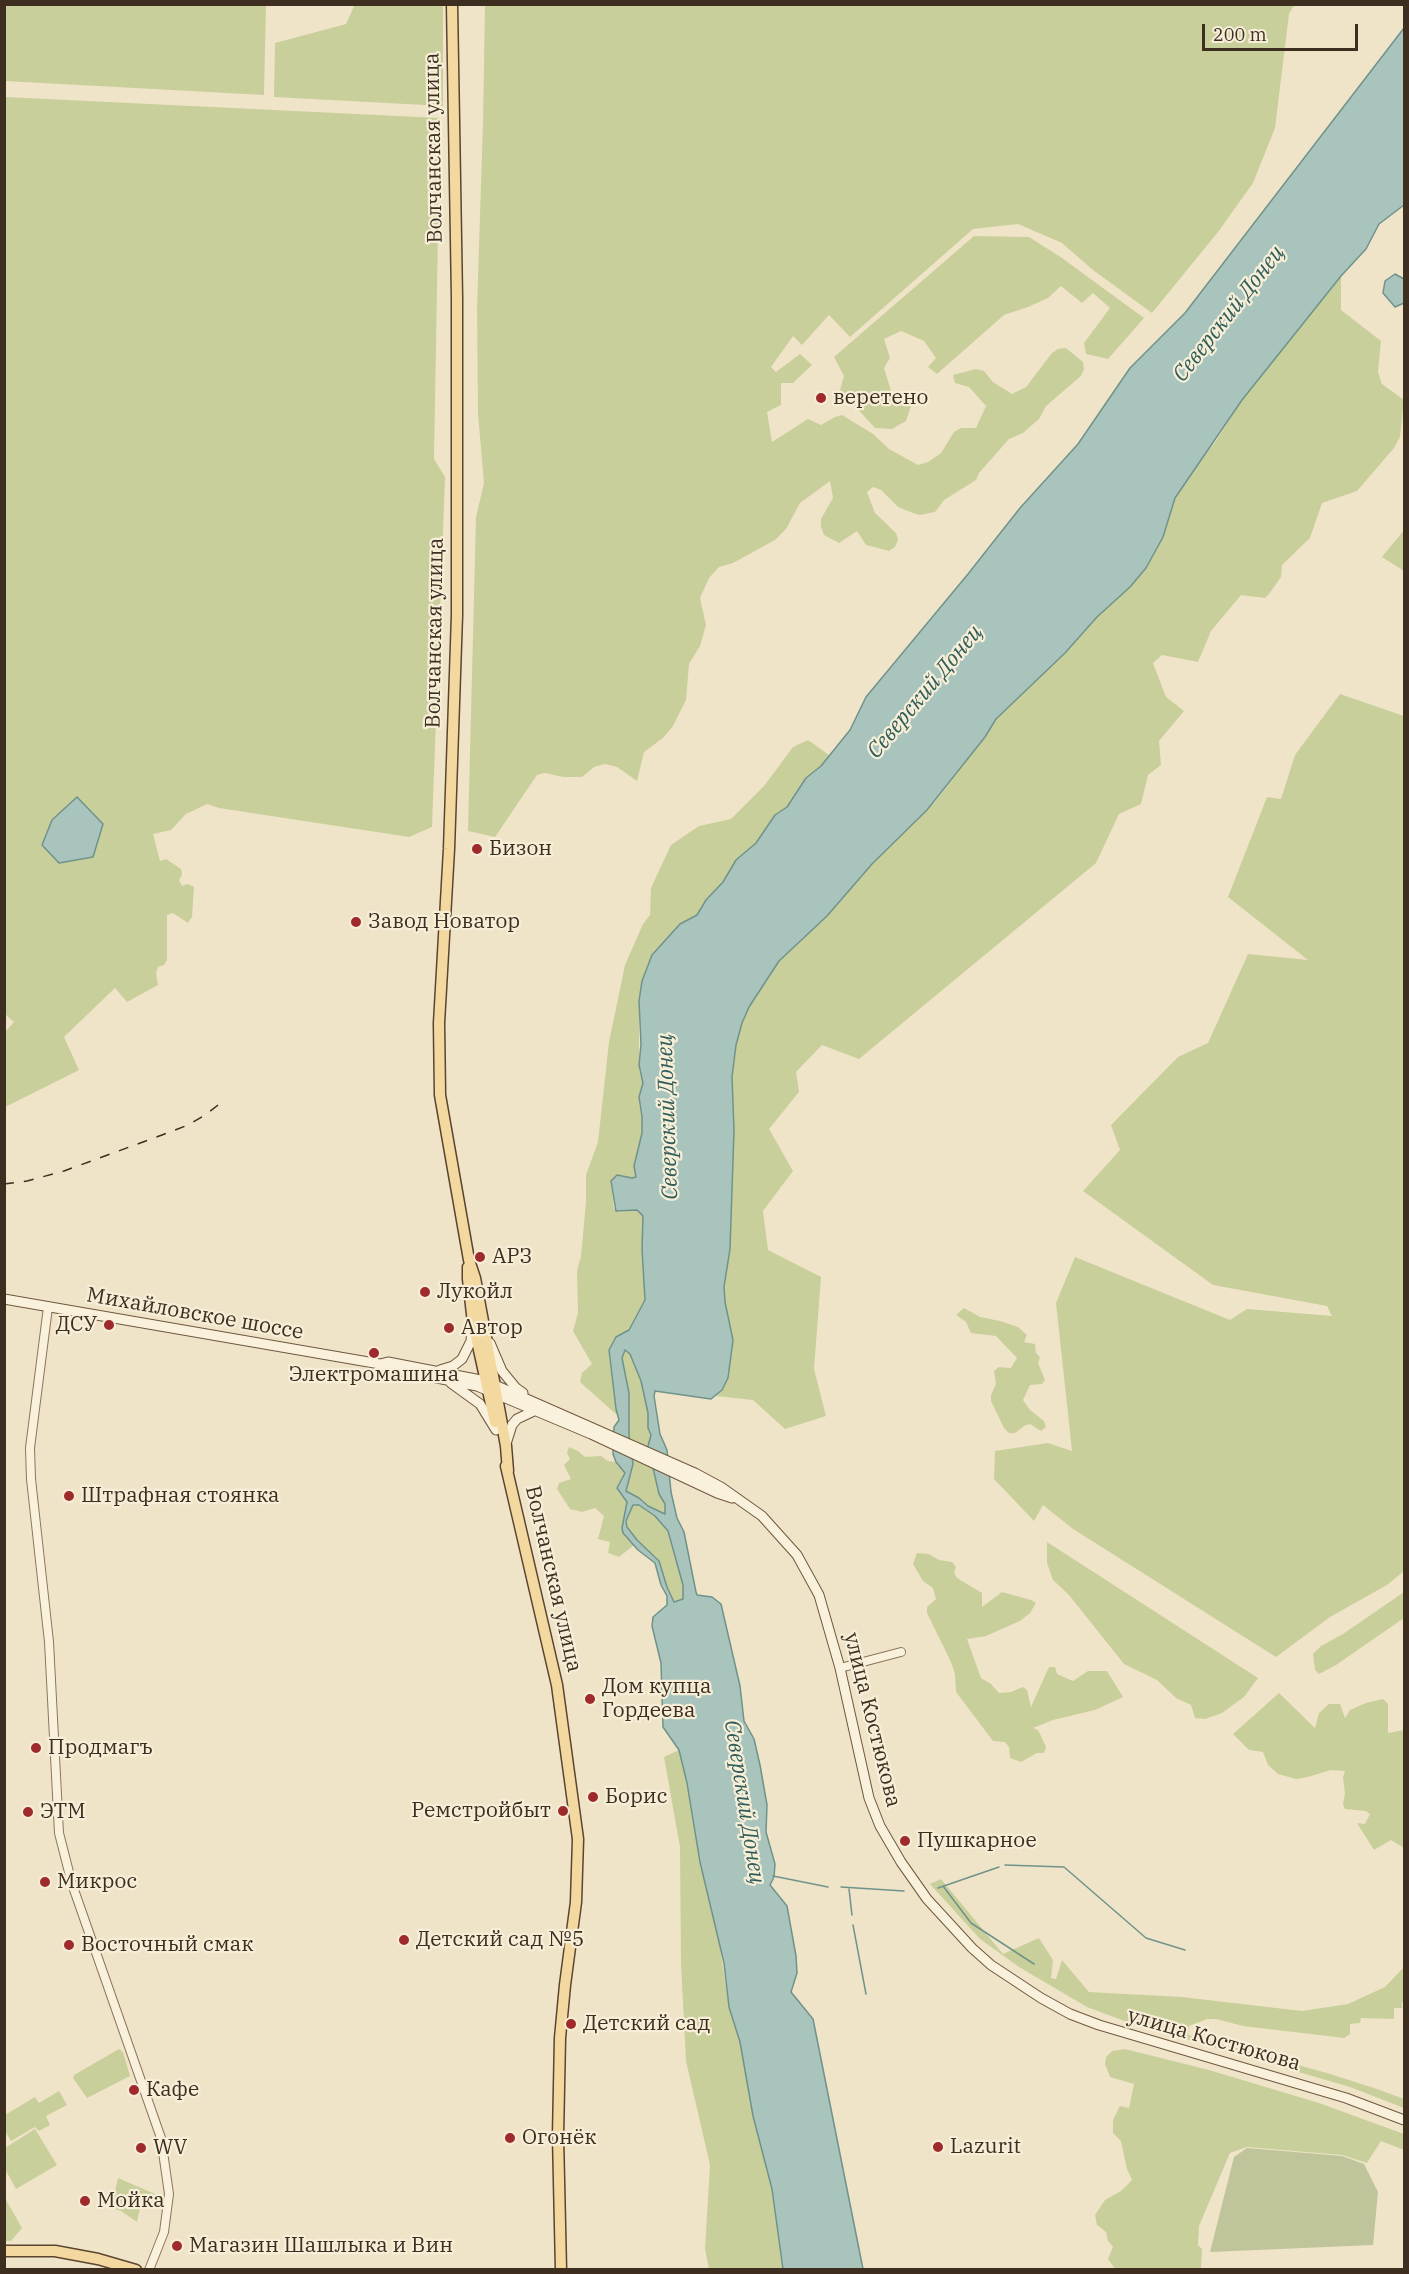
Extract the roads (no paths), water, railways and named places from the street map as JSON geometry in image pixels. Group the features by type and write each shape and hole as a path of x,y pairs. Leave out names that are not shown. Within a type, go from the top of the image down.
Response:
{"main road":[{"name":"Волчанская улица","path":"452,4 457,298 457,615 449,849 438,1037 440,1095 469,1260 468,1279 506,1446 508,1471"},
{"name":"Михайловское шоссе","path":"4,1299 380,1365 446,1380 491,1387"},
{"path":"438,1371 453,1366 462,1359 478,1324"},
{"path":"478,1324 502,1371 516,1388 540,1408"},
{"name":"Михайловское шоссе","path":"380,1365 388,1362 438,1371 491,1387"},
{"path":"446,1380 480,1404 496,1430"},
{"name":"Волчанская улица","path":"491,1387 496,1430 508,1471 557,1685 578,1839 576,1902 560,2038 558,2136 561,2270"},
{"name":"улица Костюкова","path":"491,1387 694,1477 717,1493 740,1500 762,1516 783,1537 809,1574 827,1616 869,1798 880,1826 900,1862 927,1899 972,1948 991,1965 1041,1998 1070,2014 1099,2025 1346,2098 1404,2120"},
{"path":"506,1446 512,1425 526,1413 540,1408"},
{"path":"4,2251 55,2251 98,2259 136,2270"},
{"path":"4,2256 60,2258 109,2270"}],"street":[{"path":"48,1307 30,1448 31,1479 49,1642 59,1833 72,1884 161,2138 169,2194 164,2232 149,2270"},
{"path":"840,1668 901,1652"}],"water":[{"name":"Северский Донец","path":"1404,28 1404,205 1379,224 1366,249 1341,276 1242,400 1175,498 1163,537 1146,568 1065,653 996,719 985,737 927,810 872,864 827,916 779,961 749,1007 742,1023 736,1045 732,1077 734,1130 730,1249 724,1287 733,1340 728,1378 722,1390 711,1399 655,1391 654,1396 660,1434 667,1450 671,1492 677,1518 684,1532 696,1592 697,1595 712,1597 721,1604 740,1686 744,1721 754,1739 767,1805 766,1832 775,1864 774,1877 770,1885 787,1906 796,1956 797,1973 791,1992 813,2019 863,2269 783,2269 772,2189 753,2116 740,2042 729,2007 724,1963 700,1862 687,1783 679,1750 663,1727 661,1663 652,1626 653,1617 667,1605 667,1596 661,1585 655,1563 638,1550 623,1533 627,1502 617,1488 625,1473 613,1454 614,1427 619,1420 609,1350 616,1337 629,1330 645,1300 643,1216 637,1210 616,1211 611,1181 617,1175 636,1177 634,1166 642,1133 639,1097 643,1083 639,1065 641,1044 639,1001 642,981 652,955 680,924 697,915 706,900 723,882 736,860 756,843 775,815 787,807 806,778 821,766 850,730 866,697 1020,508 1078,444 1130,368 1185,313","holes":["625,1350 630,1354 641,1381 651,1435 648,1446 659,1494 665,1504 665,1514 626,1491 633,1464 629,1435 629,1393 622,1358","633,1505 639,1505 655,1516 668,1531 683,1585 683,1599 674,1602 659,1561 627,1527 626,1521"]},
{"path":"1395,274 1404,279 1404,303 1395,307 1383,293 1385,281"},
{"path":"77,797 103,824 93,857 59,863 42,845 52,820"}],"waterway":[{"path":"1005,1865 1064,1867 1146,1938 1185,1950"},
{"path":"938,1888 999,1867"},
{"name":"Северский Донец","path":"773,1876 828,1887"},
{"path":"943,1886 971,1923 1034,1964"},
{"path":"841,1887 904,1891"},
{"path":"849,1889 852,1915"},
{"path":"853,1925 866,1994"}],"railway":[{"path":"4,1184 27,1181 64,1171 162,1135 188,1125 226,1099"}],"place":[{"name":"веретено","path":"821,398"},
{"name":"Бизон","path":"477,849"},
{"name":"Завод Новатор","path":"356,922"},
{"name":"АРЗ","path":"480,1257"},
{"name":"Лукойл","path":"425,1292"},
{"name":"ДСУ","path":"109,1325"},
{"name":"Автор","path":"449,1328"},
{"name":"Электромашина","path":"374,1353"},
{"name":"Штрафная стоянка","path":"69,1496"},
{"name":"Дом купца Гордеева","path":"590,1699"},
{"name":"Продмагъ","path":"36,1748"},
{"name":"Борис","path":"593,1797"},
{"name":"Ремстройбыт","path":"563,1811"},
{"name":"ЭТМ","path":"28,1812"},
{"name":"Пушкарное","path":"905,1841"},
{"name":"Микрос","path":"45,1882"},
{"name":"Детский сад №5","path":"404,1940"},
{"name":"Восточный смак","path":"69,1945"},
{"name":"Детский сад","path":"571,2024"},
{"name":"Кафе","path":"134,2090"},
{"name":"Огонёк","path":"510,2138"},
{"name":"Lazurit","path":"938,2147"},
{"name":"WV","path":"141,2148"},
{"name":"Мойка","path":"85,2201"},
{"name":"Магазин Шашлыка и Вин","path":"177,2246"}]}
